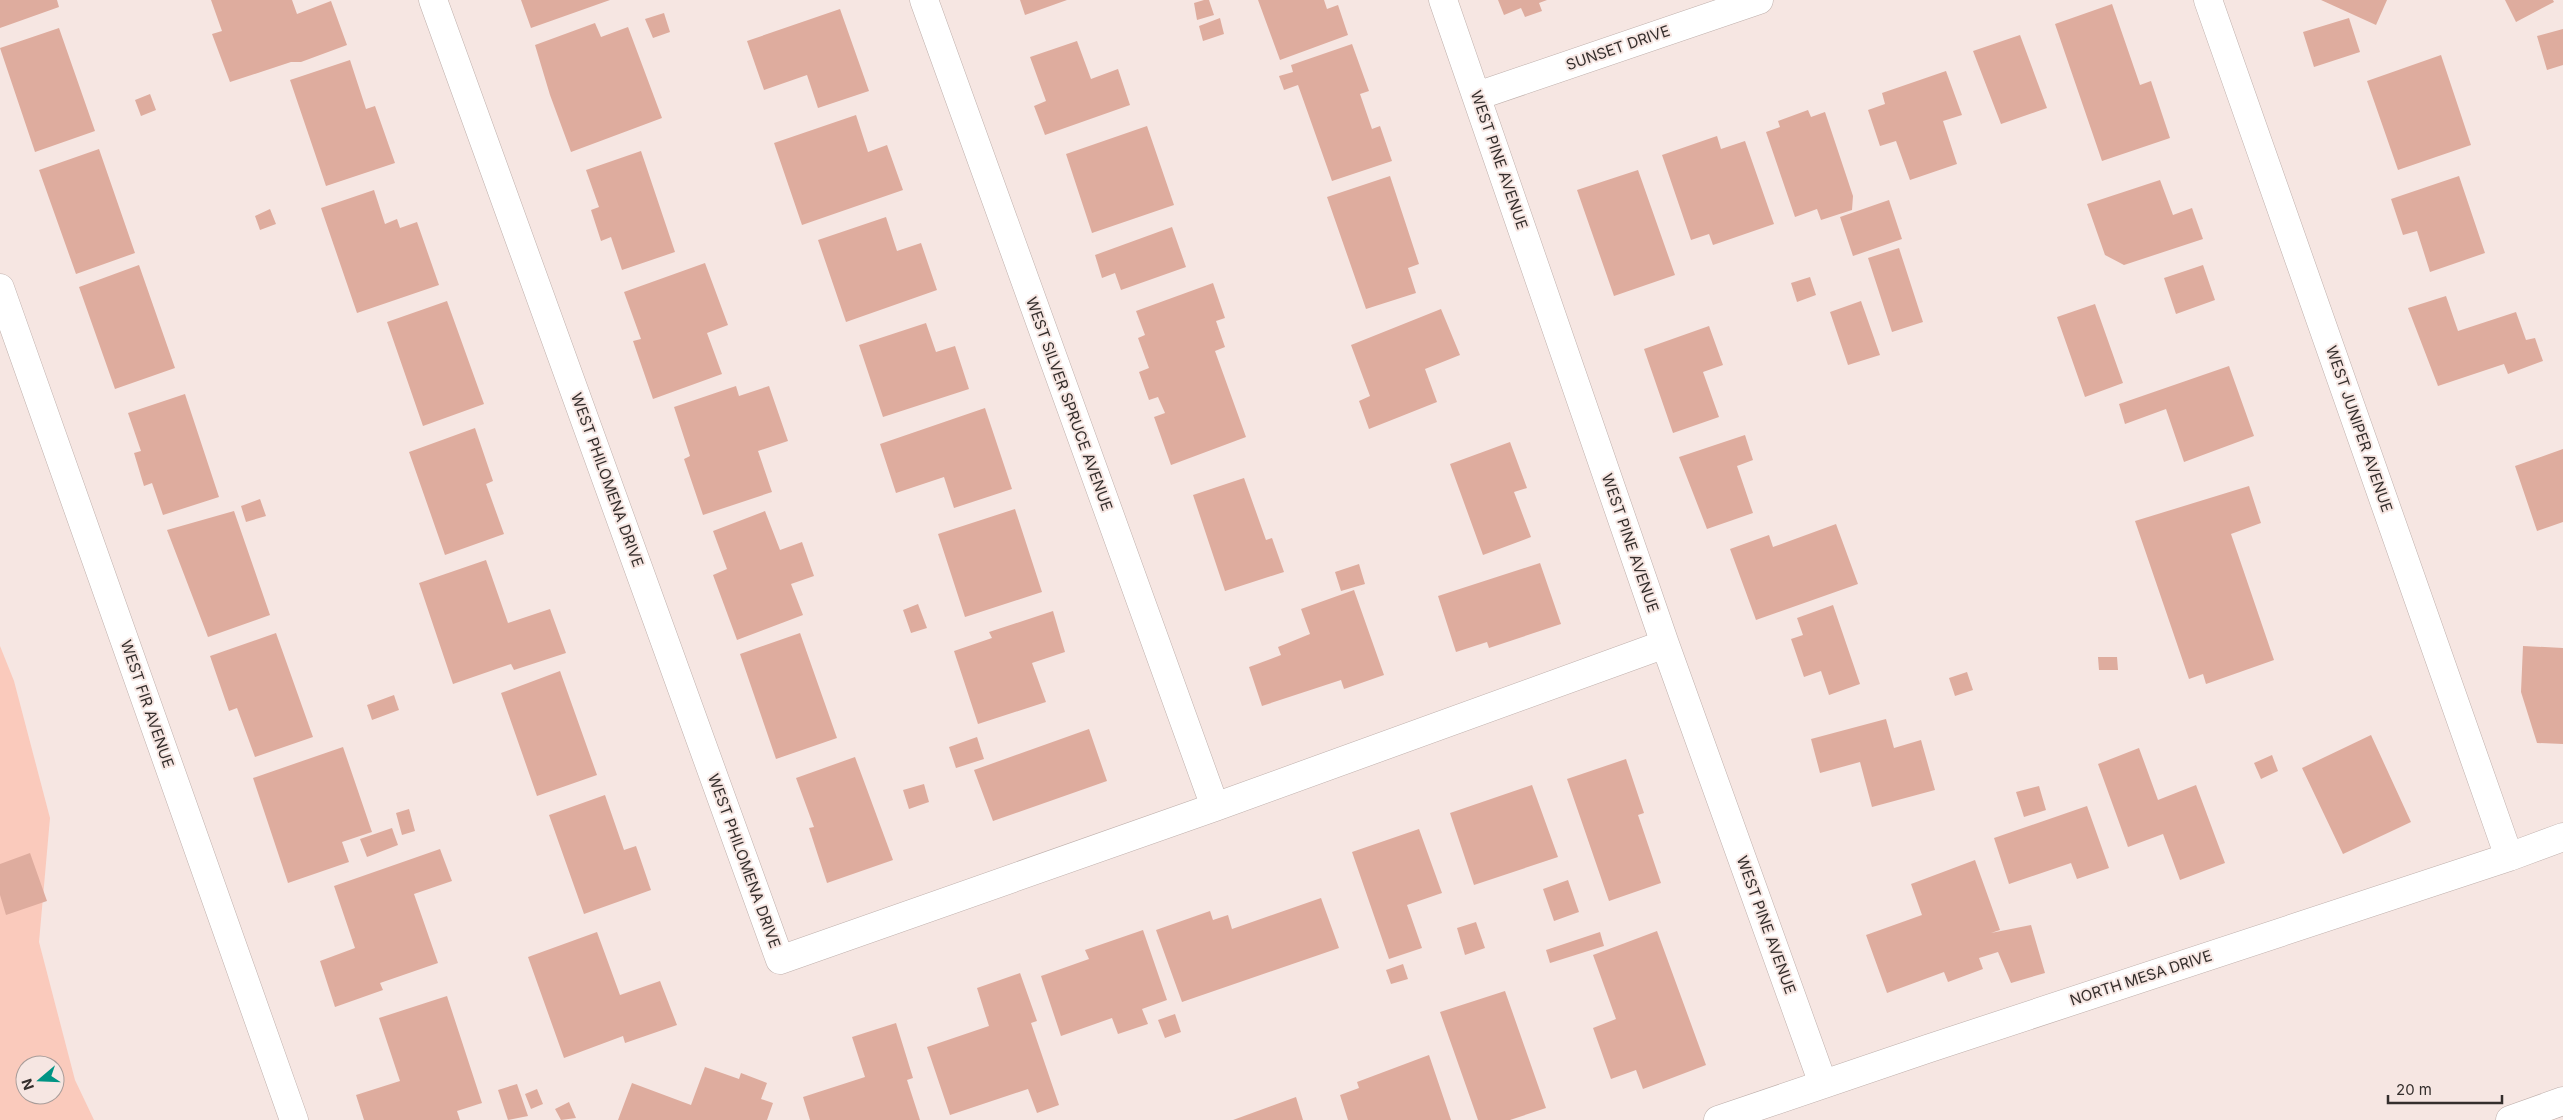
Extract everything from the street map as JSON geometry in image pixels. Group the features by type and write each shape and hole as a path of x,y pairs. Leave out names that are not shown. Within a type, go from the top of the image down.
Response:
{"street":[{"name":"WEST PHILOMENA DRIVE","path":"433,0 780,960 1215,807"},
{"name":"WEST SILVER SPRUCE AVENUE","path":"924,0 1215,807"},
{"name":"WEST PINE AVENUE","path":"1444,0 1665,644 1823,1084"},
{"name":"SUNSET DRIVE","path":"1477,96 1759,0"},
{"name":"WEST JUNIPER AVENUE","path":"2208,0 2509,857"},
{"name":"WEST FIR AVENUE","path":"0,288 294,1120"},
{"path":"1215,807 1665,644"},
{"name":"NORTH MESA DRIVE","path":"1718,1120 2509,857 2563,837"},
{"path":"2510,1120 2563,1102"}],"shaded area":[{"path":"0,646 14,681 50,818 39,942 75,1080 94,1120 0,1120"}],"building":[{"path":"0,0 57,0 59,7 0,28"},
{"path":"211,0 292,0 297,14 331,1 347,45 301,62 291,62 230,82 212,34 222,31"},
{"path":"521,0 610,0 531,28"},
{"path":"1020,0 1067,0 1025,15"},
{"path":"1209,0 1214,15 1197,20 1194,3"},
{"path":"1258,0 1324,0 1327,9 1338,5 1348,35 1280,60"},
{"path":"1498,0 1547,0 1539,3 1542,11 1525,17 1521,8 1504,15"},
{"path":"2321,0 2387,0 2376,25"},
{"path":"2505,0 2553,0 2554,2 2516,22"},
{"path":"2112,4 2140,85 2151,81 2170,138 2102,161 2055,24"},
{"path":"840,9 869,91 818,108 807,75 764,90 747,41"},
{"path":"664,13 670,32 653,38 645,19"},
{"path":"1220,18 1224,34 1203,41 1199,26"},
{"path":"2349,18 2360,52 2314,67 2303,32"},
{"path":"595,23 601,37 628,27 662,118 571,152 550,95 535,45"},
{"path":"59,28 95,131 35,152 0,48"},
{"path":"2563,29 2563,65 2547,70 2537,36"},
{"path":"2020,35 2047,108 2001,124 1973,51"},
{"path":"1077,41 1091,79 1118,69 1130,105 1045,135 1034,106 1046,101 1030,57"},
{"path":"1352,44 1369,91 1360,94 1372,129 1380,126 1392,161 1332,181 1298,85 1284,90 1279,76 1293,72 1291,65"},
{"path":"2441,55 2471,145 2398,170 2367,81"},
{"path":"350,60 366,109 375,106 395,163 326,186 290,80"},
{"path":"1946,71 1962,115 1943,121 1957,164 1910,180 1896,141 1880,146 1868,110 1885,104 1882,93"},
{"path":"150,94 156,110 141,116 135,100"},
{"path":"1808,110 1811,117 1825,112 1853,196 1852,210 1821,220 1817,209 1795,217 1766,132 1780,127 1778,121"},
{"path":"856,115 868,152 887,145 903,190 802,225 774,143"},
{"path":"1147,126 1174,205 1092,233 1066,154"},
{"path":"1717,136 1721,149 1745,141 1774,224 1713,245 1709,234 1691,240 1662,155"},
{"path":"99,149 135,253 76,274 39,170"},
{"path":"641,151 675,252 622,270 611,237 601,241 591,210 599,207 586,170"},
{"path":"1638,170 1675,275 1614,296 1577,190"},
{"path":"1390,176 1419,264 1408,268 1416,293 1366,309 1327,197"},
{"path":"2459,176 2485,253 2430,272 2417,231 2403,235 2391,199"},
{"path":"2160,180 2173,215 2192,208 2203,239 2124,265 2105,255 2087,204"},
{"path":"374,190 385,224 397,219 400,228 417,222 439,285 357,313 321,208"},
{"path":"1889,200 1902,239 1853,256 1840,217"},
{"path":"270,209 276,224 260,230 255,216"},
{"path":"886,217 897,251 921,243 937,290 846,322 818,240"},
{"path":"1172,227 1186,267 1121,290 1115,273 1102,278 1095,255"},
{"path":"1899,248 1923,322 1892,332 1868,258"},
{"path":"705,263 728,325 707,333 722,374 653,399 633,341 641,339 624,292"},
{"path":"139,265 175,368 115,389 79,287"},
{"path":"2203,265 2215,300 2176,314 2164,278"},
{"path":"1810,277 1816,295 1797,302 1791,283"},
{"path":"1213,283 1225,318 1216,321 1225,347 1215,351 1246,437 1171,465 1154,417 1165,413 1158,397 1149,400 1139,372 1149,368 1138,338 1145,335 1136,311"},
{"path":"2446,296 2458,331 2516,312 2526,340 2535,338 2543,361 2508,374 2504,364 2438,386 2408,308"},
{"path":"447,301 484,404 423,426 387,322"},
{"path":"1861,301 1880,355 1848,365 1830,312"},
{"path":"2095,304 2123,383 2085,397 2057,317"},
{"path":"1441,309 1460,355 1425,369 1437,402 1369,429 1359,401 1370,396 1351,345"},
{"path":"926,323 936,352 955,346 969,389 883,417 859,345"},
{"path":"1709,326 1723,365 1703,372 1719,417 1673,433 1644,349"},
{"path":"2229,366 2254,436 2184,462 2166,409 2125,424 2119,404"},
{"path":"736,386 739,396 769,386 788,441 758,451 772,492 703,515 684,459 690,456 674,407"},
{"path":"185,394 219,497 163,515 152,483 144,486 134,453 141,451 128,413"},
{"path":"985,408 1012,489 954,508 944,477 896,493 880,444"},
{"path":"475,428 493,481 486,484 504,534 445,555 409,452"},
{"path":"1745,435 1753,460 1737,466 1753,513 1707,529 1679,457"},
{"path":"1510,442 1527,488 1514,492 1531,537 1483,555 1450,464"},
{"path":"2563,449 2563,522 2537,531 2515,466"},
{"path":"1244,478 1266,540 1272,538 1284,572 1225,591 1193,495"},
{"path":"2249,486 2261,523 2231,534 2274,660 2206,684 2203,674 2189,679 2135,521"},
{"path":"260,499 266,516 246,522 241,506"},
{"path":"1015,509 1042,592 965,617 938,534"},
{"path":"234,511 270,615 208,637 167,530"},
{"path":"765,511 780,550 802,542 814,576 791,584 803,615 737,640 713,575 727,569 713,531"},
{"path":"1836,524 1858,584 1756,620 1730,549 1769,535 1773,547"},
{"path":"486,560 508,623 550,609 566,653 514,670 511,664 453,684 419,583"},
{"path":"1540,563 1561,624 1489,648 1487,642 1456,652 1438,596"},
{"path":"1359,564 1365,584 1341,591 1335,572"},
{"path":"1354,590 1384,675 1344,689 1341,680 1262,706 1249,667 1281,655 1278,647 1310,634 1301,609"},
{"path":"918,604 927,628 911,633 903,610"},
{"path":"1833,605 1860,684 1829,695 1821,671 1804,677 1791,639 1803,635 1797,618"},
{"path":"1053,611 1065,652 1032,663 1046,702 978,724 954,651 992,638 989,632"},
{"path":"276,633 313,737 255,757 237,708 229,711 210,656"},
{"path":"800,633 837,738 776,759 740,654"},
{"path":"2523,646 2563,648 2563,744 2537,743 2521,692"},
{"path":"2098,657 2117,657 2118,670 2099,670"},
{"path":"560,671 597,775 537,796 501,693"},
{"path":"1967,672 1973,690 1955,696 1949,678"},
{"path":"394,695 399,710 372,720 367,705"},
{"path":"1886,719 1894,748 1921,740 1935,790 1872,807 1860,762 1820,773 1811,739"},
{"path":"1089,729 1107,781 993,821 974,770"},
{"path":"2371,735 2411,822 2343,854 2302,768"},
{"path":"977,737 984,759 956,768 949,747"},
{"path":"343,747 372,832 342,842 349,862 288,883 253,778"},
{"path":"2139,748 2158,800 2196,785 2225,863 2180,880 2163,834 2128,847 2098,764"},
{"path":"2272,755 2278,771 2261,779 2254,763"},
{"path":"855,757 893,860 827,883 809,828 814,827 796,778"},
{"path":"1626,759 1644,813 1638,815 1661,883 1609,901 1567,779"},
{"path":"924,784 929,802 909,809 903,790"},
{"path":"1532,785 1558,857 1474,885 1450,813"},
{"path":"2039,786 2046,810 2024,817 2016,792"},
{"path":"605,795 624,850 636,846 651,890 584,914 549,815"},
{"path":"2087,806 2109,868 2077,879 2071,863 2009,884 1994,838"},
{"path":"409,809 415,831 402,835 396,813"},
{"path":"392,828 398,845 367,857 360,839"},
{"path":"1419,829 1442,893 1407,905 1422,948 1389,959 1352,852"},
{"path":"440,849 452,881 414,894 438,963 380,983 383,990 335,1007 320,961 355,948 334,886"},
{"path":"30,853 47,901 6,915 0,895 0,864"},
{"path":"1975,860 2000,930 1991,933 2031,925 2045,973 2011,983 1998,952 1979,958 1983,969 1948,982 1944,972 1887,993 1866,935 1922,915 1911,884"},
{"path":"1568,880 1579,912 1554,921 1543,889"},
{"path":"1321,898 1339,948 1182,1002 1156,930 1210,911 1213,920 1228,915 1232,929"},
{"path":"1476,922 1485,948 1465,955 1457,928"},
{"path":"1143,930 1167,1000 1142,1009 1148,1024 1118,1034 1112,1018 1061,1036 1041,976 1089,959 1085,950"},
{"path":"1657,931 1706,1065 1643,1089 1636,1070 1611,1079 1593,1028 1616,1019 1593,955"},
{"path":"597,932 620,995 660,981 677,1025 625,1043 623,1036 564,1058 528,957"},
{"path":"1600,932 1604,946 1550,963 1546,950"},
{"path":"1403,964 1408,979 1391,984 1386,970"},
{"path":"1020,973 1037,1021 1031,1023 1059,1105 1037,1113 1028,1089 950,1115 927,1047 989,1026 977,988"},
{"path":"1505,991 1546,1108 1510,1120 1478,1120 1440,1012"},
{"path":"447,996 482,1103 457,1111 460,1120 364,1120 356,1095 400,1081 379,1018"},
{"path":"1175,1014 1181,1032 1165,1038 1158,1020"},
{"path":"896,1023 913,1078 907,1080 920,1120 810,1120 803,1097 865,1077 852,1037"},
{"path":"1429,1055 1451,1120 1348,1120 1340,1095 1359,1088 1357,1082"},
{"path":"705,1067 739,1079 741,1073 767,1083 761,1099 773,1103 767,1120 618,1120 632,1083 691,1105"},
{"path":"517,1084 528,1116 508,1120 498,1090"},
{"path":"537,1089 543,1104 531,1109 525,1094"},
{"path":"1296,1097 1303,1120 1233,1120"},
{"path":"569,1102 576,1118 561,1120 555,1109"}]}
